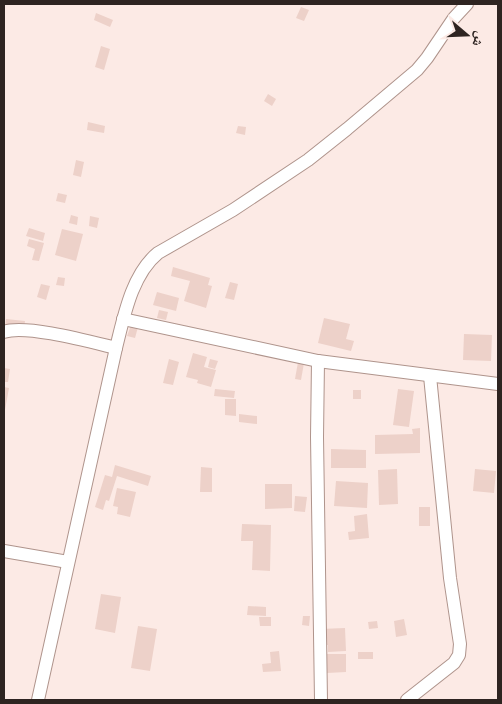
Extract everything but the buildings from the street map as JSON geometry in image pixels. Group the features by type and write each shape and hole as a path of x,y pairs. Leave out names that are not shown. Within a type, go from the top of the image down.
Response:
{"street":[{"path":"38,700 116,348 123,319 140,273 148,261 158,253 233,210 308,160 348,129 417,70 454,18 467,4"},
{"path":"123,319 318,361 498,384"},
{"path":"4,332 12,329 28,330 116,348"},
{"path":"318,361 320,700"},
{"path":"407,700 454,663 460,655 450,578 430,376"},
{"path":"4,551 68,562"}]}
